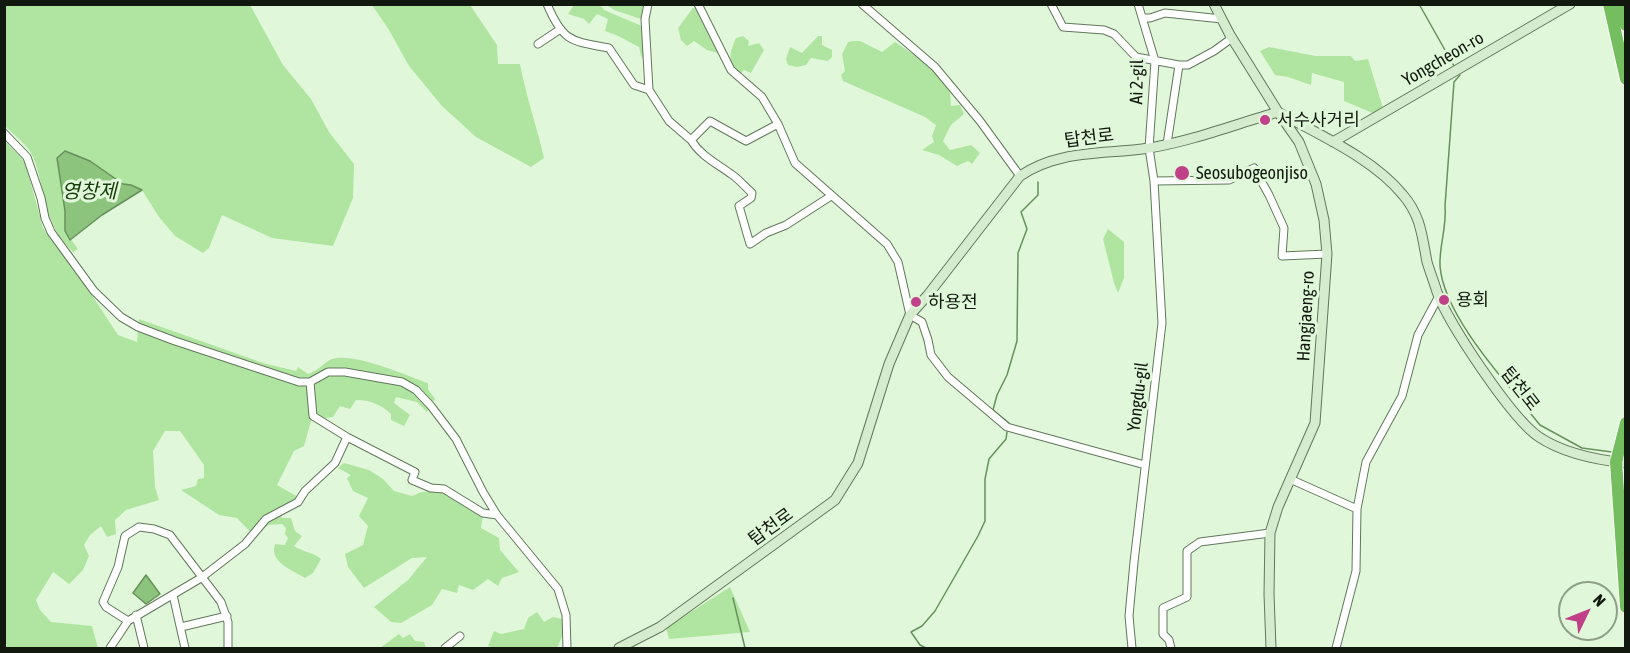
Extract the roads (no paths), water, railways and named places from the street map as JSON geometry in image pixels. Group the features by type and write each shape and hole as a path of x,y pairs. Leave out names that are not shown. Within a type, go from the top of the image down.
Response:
{"highway":[{"path":"1609,4 1626,79"},
{"path":"1620,4 1626,25"},
{"path":"1626,423 1621,463 1626,607"}],"main road":[{"name":"Hangjaeng-ro","path":"1214,4 1232,38 1299,142 1316,184 1324,220 1326,254 1321,357 1314,426 1278,507 1270,533 1271,648"},
{"name":"Yongcheon-ro","path":"1333,142 1570,4"},
{"name":"탑천로","path":"619,648 660,627 835,500 858,463 889,364 910,315 1020,176 1034,166 1065,157 1149,148 1278,112 1380,171 1403,195 1419,221 1438,296 1452,323 1501,395 1537,435 1560,449 1621,463"}],"street":[{"path":"547,4 559,30 576,42 609,48 634,85 649,90"},
{"path":"648,4 645,19 649,90 669,121 692,140 697,149 716,165 733,175 752,194 751,198 739,206 750,244 766,233 786,225 831,196"},
{"path":"862,4 935,68 980,121 1020,176"},
{"path":"1051,4 1063,27 1104,30 1114,34 1136,57 1155,61 1188,65 1232,38"},
{"name":"Ai 2-gil","path":"1138,4 1155,61 1149,148"},
{"path":"697,5 731,70 762,97 778,124 795,163 887,244 898,262 910,315 922,322 931,355 948,377 1007,427 1145,465"},
{"path":"1143,18 1165,12 1222,19"},
{"path":"538,44 559,30"},
{"path":"1167,144 1179,65"},
{"path":"692,140 710,122 746,141 778,124"},
{"path":"4,133 27,158 51,232 94,291 121,317 138,327 175,341 299,382 310,382 328,372 345,372 402,382 416,390 456,439 497,515 558,590 566,615 567,648"},
{"name":"Yongdu-gil","path":"1132,648 1129,616 1162,323 1154,181 1149,148"},
{"path":"1154,181 1229,180 1254,168 1284,228 1282,256 1326,254"},
{"path":"1336,648 1356,571 1357,509 1366,462 1402,396 1418,335 1438,296"},
{"path":"310,382 313,416 346,437 415,472 412,480 431,488 444,489 483,513 497,515"},
{"path":"110,648 128,621 201,578 245,544 266,519 298,502 305,492 335,463 346,437"},
{"path":"1290,478 1357,509"},
{"path":"128,621 106,607 103,602 118,567 125,536 139,527 154,529 170,535 220,602 227,616 228,648"},
{"path":"1172,648 1169,640 1163,634 1162,608 1187,597 1187,551 1200,542 1270,533"},
{"path":"173,595 185,648"},
{"path":"136,615 144,648"},
{"path":"181,627 227,616"},
{"path":"445,648 460,636"}],"water":[{"name":"영창제","path":"65,151 90,161 123,184 142,190 102,215 70,240 65,231 65,211 57,158"},
{"path":"146,575 160,594 146,604 133,593"}],"waterway":[{"path":"1419,4 1454,66"},
{"path":"1460,75 1454,82 1440,266 1443,282 1458,317 1515,394"},
{"path":"1009,423 993,410 1017,341 1018,253 1027,229 1021,212 1038,195 1038,182"},
{"path":"1522,403 1540,425 1582,448 1612,452"},
{"path":"926,648 920,645 911,632 922,626 935,611 978,536 985,521 985,479 989,459 1006,439 1007,432"},
{"path":"733,598 745,648"}],"place":[{"name":"서수사거리","path":"1265,120"},
{"name":"Seosubogeonjiso","path":"1182,173"},
{"name":"용회","path":"1444,300"},
{"name":"하용전","path":"916,302"}]}
